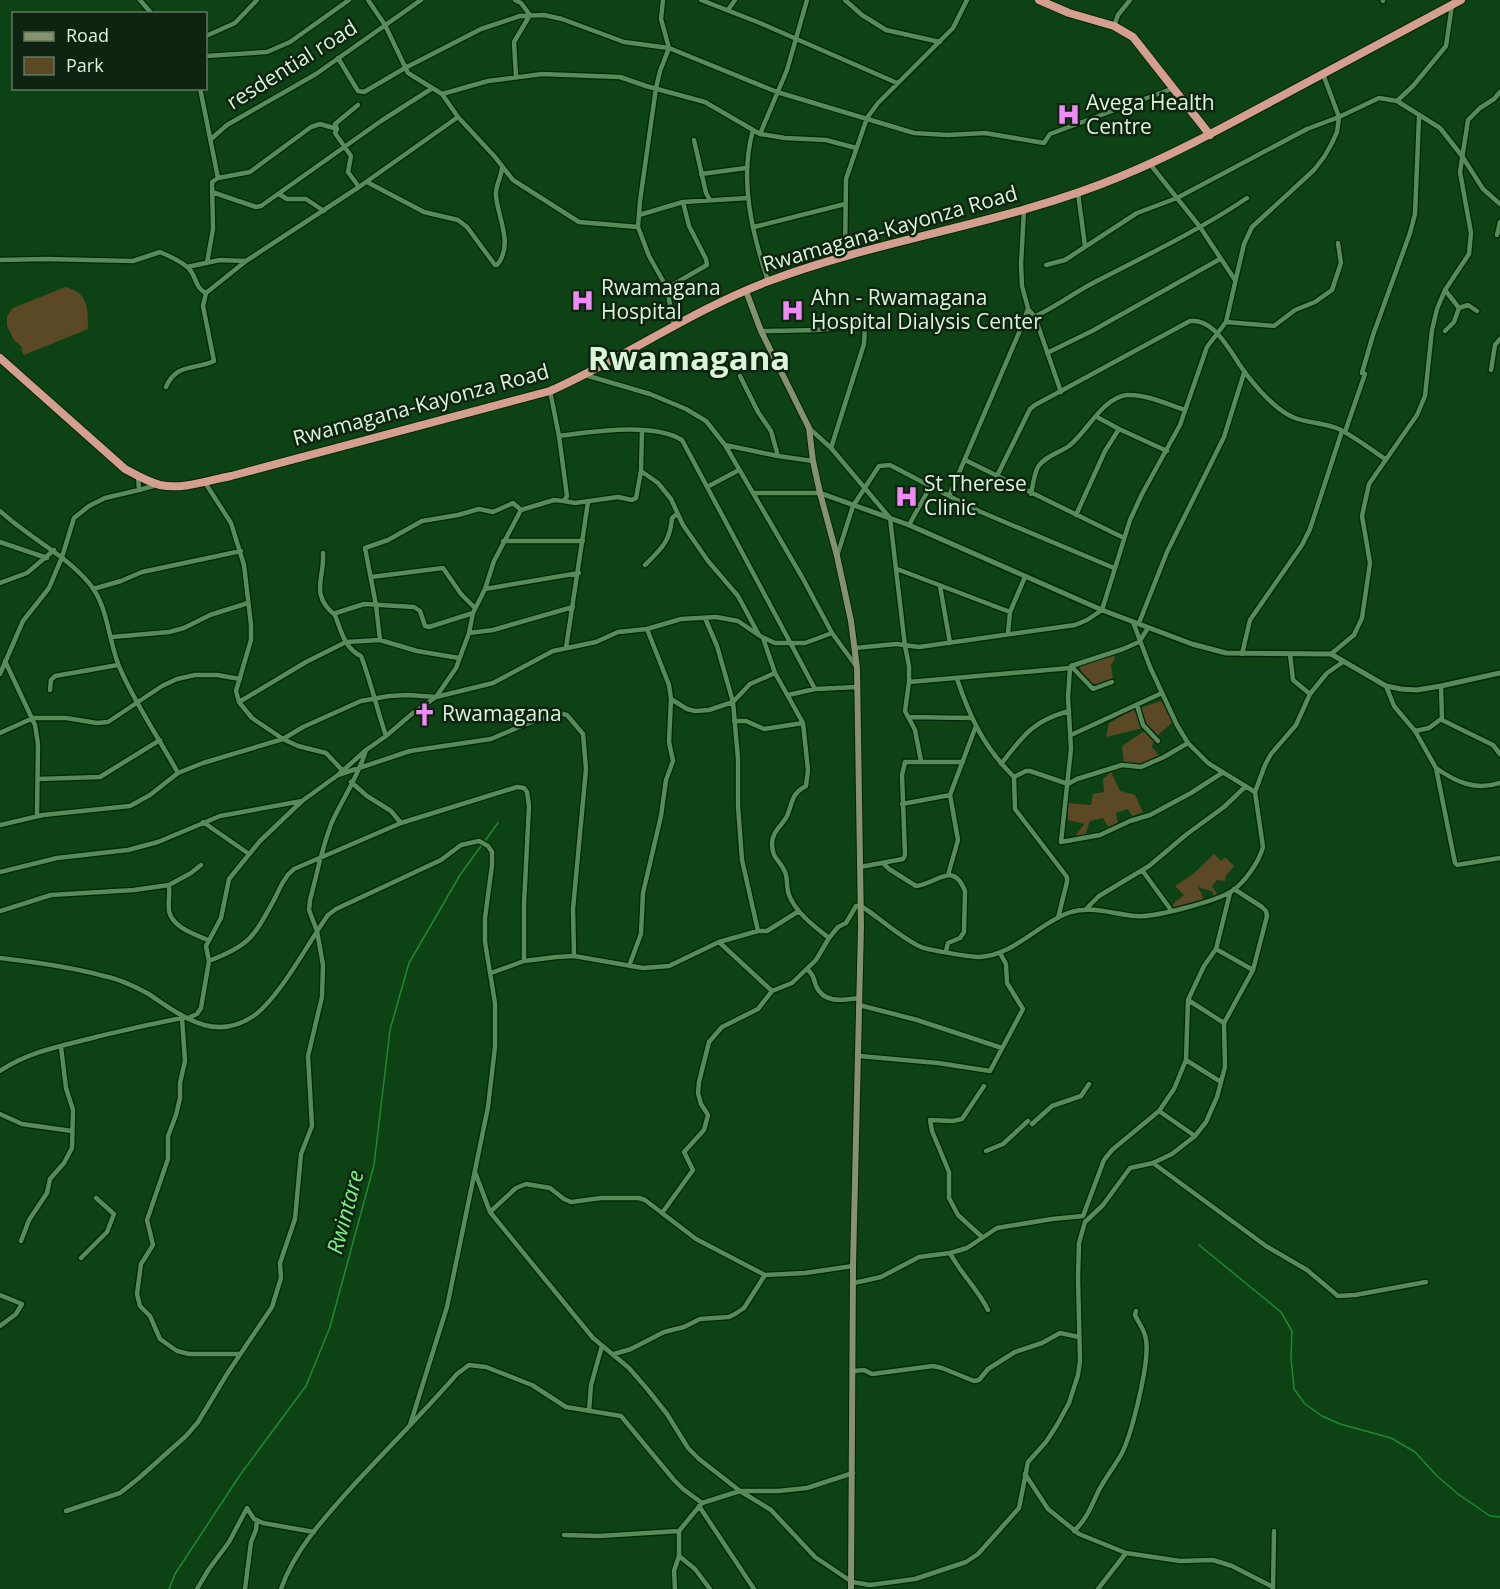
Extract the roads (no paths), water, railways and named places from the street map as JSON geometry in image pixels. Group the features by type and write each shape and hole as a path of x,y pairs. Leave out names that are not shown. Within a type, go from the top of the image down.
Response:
{"highway":[{"path":"1039,0 1069,13 1114,26 1133,38 1210,135"},
{"name":"Rwamagana-Kayonza Road","path":"0,358 125,469 159,485 179,486 204,481 550,391 768,281 845,256 1024,210 1078,193 1150,164 1210,135 1461,0"}],"main road":[{"path":"746,291 762,331 809,428 813,461 837,556 857,668 861,906 851,1586"}],"street":[{"path":"140,0 150,12"},
{"path":"207,36 235,23 257,0"},
{"path":"207,56 267,52 298,37 349,0"},
{"path":"368,0 385,25 408,72 442,94 458,117 502,168 523,188 579,222 639,227"},
{"name":"resdential road","path":"211,139 227,125 291,89 421,0"},
{"path":"515,0 521,3 530,15"},
{"path":"663,0 661,19 669,48 656,88 639,227 649,256 667,288 674,327"},
{"path":"701,0 897,83"},
{"path":"728,10 735,0"},
{"path":"760,134 787,70 807,0"},
{"path":"845,0 862,15 886,30 940,42"},
{"path":"845,256 846,179 867,118 897,83 953,28 967,0"},
{"path":"1114,26 1118,15 1130,0"},
{"path":"1397,101 1413,86 1446,46 1452,5"},
{"path":"516,77 514,42 530,15"},
{"path":"338,58 358,91 364,92 481,29 530,15 562,19 624,42 669,48 777,92 914,133 948,135 985,133 1044,143 1050,134 1174,88"},
{"path":"442,94 488,81 516,77 554,74 620,77 710,104 760,134 826,140 856,148"},
{"path":"855,648 890,644 919,647 1075,625 1102,610 1124,538 1142,494 1167,451 1185,410 1207,347 1226,322 1244,244 1252,227 1314,170 1324,157 1337,132 1339,117 1323,74"},
{"path":"212,192 256,207 279,194 431,89"},
{"name":"resdential road","path":"200,90 218,178"},
{"path":"1332,654 1354,635 1362,618 1370,563 1362,516 1369,484 1411,424 1425,396 1432,330 1437,309 1445,290 1462,268 1469,254 1471,245 1460,178 1468,120 1500,92"},
{"path":"1046,265 1058,263 1137,213 1177,198 1197,185 1307,129 1379,98 1397,101 1419,117 1440,128 1462,156 1483,189 1500,204"},
{"path":"358,105 335,124 337,129 334,133 346,146 351,158 348,172 359,187"},
{"path":"166,387 169,379 178,371 214,362 203,306 206,293 246,261 367,182 458,117"},
{"path":"1242,654 1250,620 1302,545 1310,529 1342,431 1345,432 1365,374 1362,373 1373,335 1415,214 1419,117"},
{"path":"207,263 213,229 212,182 218,178 250,172 311,127 320,124 337,129"},
{"path":"753,130 748,148 748,198 758,248 768,281"},
{"path":"694,140 706,194 710,200"},
{"path":"1150,164 1200,227 1235,280"},
{"path":"367,182 424,212 458,220 467,227 497,265 504,247 505,235 496,193 502,168"},
{"path":"701,174 747,168"},
{"path":"1460,169 1470,170"},
{"path":"1078,193 1085,246"},
{"path":"279,194 287,199 306,200 324,211"},
{"path":"702,201 706,194"},
{"path":"639,215 683,202 748,198"},
{"path":"1024,321 1200,227 1247,198"},
{"path":"667,288 707,265 688,226 683,202"},
{"path":"754,227 845,204"},
{"path":"1024,210 1022,286 1028,308 1035,317 1061,392"},
{"path":"1497,235 1500,222"},
{"path":"1226,322 1274,326 1295,310 1329,293 1334,286 1341,263 1338,243"},
{"path":"0,260 133,261 160,252 191,270 201,291 206,293"},
{"path":"1047,353 1092,331 1220,259"},
{"path":"187,267 220,260 246,261"},
{"path":"1445,290 1459,308"},
{"path":"1459,308 1468,305 1477,311"},
{"path":"949,496 1028,308"},
{"path":"1445,331 1454,322 1459,308"},
{"path":"997,476 1030,409 1190,321 1201,322 1218,333 1244,372 1291,417 1327,424 1385,459"},
{"path":"762,331 823,330 860,322 865,325 864,344 831,448"},
{"path":"1491,370 1495,345 1500,339"},
{"path":"1244,372 1224,437 1167,552 1136,622 1139,642 1188,743 1208,763 1255,792"},
{"path":"585,375 650,394 706,421 725,445 832,633 857,668"},
{"path":"740,375 758,412 771,431 777,456"},
{"path":"550,391 567,496 564,501"},
{"path":"1031,494 1041,463 1070,445 1097,417 1106,404 1115,398 1127,395 1142,396 1185,410"},
{"path":"1097,417 1167,451"},
{"path":"809,428 831,448 890,518 909,666 905,706 916,735 921,761"},
{"path":"1076,515 1105,451 1119,429"},
{"path":"559,436 642,431 662,432 682,440 815,689"},
{"path":"0,1071 25,1056 43,1050 197,1014 201,1008 209,961 206,946 221,918 229,879 274,827 302,801 436,697 453,674 469,633 474,610 485,589 494,561 521,510 554,500 588,502 609,498 632,500 636,498 641,471 642,431"},
{"path":"725,445 813,461"},
{"path":"964,459 1124,538"},
{"path":"837,556 853,506 864,487 879,466 890,465 981,512 1114,568"},
{"path":"707,487 739,470"},
{"path":"641,471 658,483 671,499 677,514 708,561 743,603 761,637 775,673 803,723 808,770 807,783 796,791 784,821 776,830 772,843 772,856 784,871 789,895 799,911 829,938"},
{"path":"138,476 139,490"},
{"path":"204,481 227,516 244,565 251,640 236,691 239,702 252,718 283,739 298,746 326,753 342,770"},
{"path":"0,674 23,621 49,588 62,557 74,518 105,498 159,485"},
{"path":"909,525 930,487"},
{"path":"753,493 820,494 909,525 1102,610 1192,644 1226,653 1332,654 1386,686 1401,689 1417,690 1500,673"},
{"path":"566,648 588,502"},
{"path":"380,639 365,548 388,540 418,522 479,509 493,513 513,503 521,510"},
{"path":"0,511 54,550 93,589 112,637 118,665 178,774"},
{"path":"645,566 665,545 671,532 672,518 677,514"},
{"path":"503,541 583,541"},
{"path":"0,542 47,558"},
{"path":"0,583 27,573 54,550"},
{"path":"93,589 142,572 241,551"},
{"path":"323,553 319,582 325,606 335,615 353,653 361,656 367,669 386,736"},
{"path":"371,577 443,568 474,610"},
{"path":"897,569 1010,612"},
{"path":"485,589 579,573"},
{"path":"1008,633 1010,612 1025,577"},
{"path":"940,586 950,643"},
{"path":"112,637 176,630 192,625 210,615 248,603"},
{"path":"335,615 338,611 355,606 418,608 425,626 429,627 474,610"},
{"path":"469,633 494,630 573,607"},
{"path":"705,618 717,646 733,702 738,759 741,852 758,932"},
{"path":"0,825 37,816 130,806 150,795 178,774 202,763 283,739 303,727 361,701 408,695 436,697 493,683 545,654 596,642 618,632 647,628 670,621 730,618 775,643 805,643 832,633"},
{"path":"629,966 641,934 643,893 661,816 666,780 673,761 669,742 671,699 666,674 647,628"},
{"path":"909,682 1071,667 1139,642 1148,628"},
{"path":"239,702 306,662 346,642 380,639 417,651 459,658"},
{"path":"1290,654 1293,680 1310,694"},
{"path":"5,661 33,718 38,744 37,816"},
{"path":"854,1283 881,1277 919,1257 950,1253 973,1245 997,1228 1083,1216 1104,1160 1112,1150 1159,1112 1174,1089 1186,1060 1188,1000 1204,966 1216,949 1232,891 1260,858 1263,847 1255,792 1271,754 1291,734 1310,694 1327,673 1343,662"},
{"path":"50,690 51,680 55,675 118,665"},
{"path":"1071,667 1093,689 1112,682"},
{"path":"1071,667 1069,711 1071,735 1061,842 1100,835 1130,820 1150,815 1222,773"},
{"path":"671,699 687,709 709,710 733,702 750,684 775,673"},
{"path":"0,733 33,718 108,722 138,701 177,679 217,675 240,679"},
{"path":"957,679 970,718 989,749 1014,777 1015,809 1067,877 1068,882 1058,918"},
{"path":"1386,686 1394,706 1415,731 1436,768 1455,863 1457,865 1500,858"},
{"path":"1441,686 1441,719"},
{"path":"788,695 815,689 858,687"},
{"path":"1071,735 1162,693"},
{"path":"1137,705 1143,725 1158,741"},
{"path":"1001,764 1029,730 1050,716 1069,711"},
{"path":"338,775 418,750 491,739 558,713 563,712 567,715 584,734 586,769 573,909 574,956"},
{"path":"909,717 970,718"},
{"path":"1415,731 1427,729 1441,719"},
{"path":"1441,719 1492,745 1500,754"},
{"path":"734,721 746,721 764,729 803,723"},
{"path":"948,875 958,835 950,795 976,726"},
{"path":"38,779 100,777 160,740"},
{"path":"1014,777 1030,771 1068,784 1122,765 1141,767 1188,743"},
{"path":"858,745 860,963"},
{"path":"66,1511 120,1493 177,1444 198,1422 272,1307 281,1278 280,1263 295,1219 301,1154 312,1126 308,1056 322,997 323,966 317,931 311,918 310,900 326,836 351,782 362,767 366,750"},
{"path":"860,867 903,859 905,855 902,804 905,762 963,762"},
{"path":"1436,768 1464,784 1479,787 1500,783"},
{"path":"351,782 367,796 391,811 401,823"},
{"path":"1088,908 1099,896 1142,870 1224,807 1245,787"},
{"path":"209,961 234,951 253,936 288,874 294,869 322,855 401,823 511,788 524,788 527,792 529,806 524,904 524,961"},
{"path":"902,804 950,795"},
{"path":"0,872 57,858 128,850 158,842 203,822 232,813 302,801"},
{"path":"203,822 249,854"},
{"path":"0,958 105,976 134,986 196,1023 220,1028 240,1023 255,1015 277,991 328,915 336,909 441,860 461,845 479,841 488,846 492,852 492,865 485,918 485,942 495,997 495,1047 488,1107 447,1307 410,1425"},
{"path":"884,864 916,886 922,886 944,874 959,880 965,891 965,924 960,938 948,943 946,951"},
{"path":"0,911 51,895 134,890 169,885 201,865"},
{"path":"1142,870 1171,910"},
{"path":"169,885 172,919 187,931 208,940"},
{"path":"662,1213 693,1170 684,1152 707,1122 708,1115 701,1104 698,1093 709,1042 722,1027 758,1009 772,992 792,983 822,954 829,938 838,927 846,923 856,906 861,906 923,948 978,957 1000,952 1045,924 1088,908 1145,917 1206,902 1232,891"},
{"path":"475,1172 490,1212 574,1316 648,1390 667,1414 688,1448 740,1491 771,1510 815,1557 851,1586 915,1579 972,1558 988,1544 1018,1508 1028,1462 1046,1442 1069,1403 1078,1375 1077,1278 1080,1243 1085,1222 1103,1205 1130,1168 1172,1154 1195,1136 1206,1122 1217,1097 1225,1067 1224,1023 1253,970 1267,913 1232,891"},
{"path":"491,973 524,961 574,956 643,968 669,966 718,942 767,931 799,911"},
{"path":"718,942 772,992"},
{"path":"1216,949 1253,970"},
{"path":"859,1056 938,1063 990,1071 1023,1010 1006,983 1006,964 1000,952"},
{"path":"807,969 827,998 859,1001 1002,1048"},
{"path":"1188,1000 1224,1023"},
{"path":"185,1018 185,1062 180,1083 180,1098 177,1115 168,1136 168,1159 147,1220 153,1245 141,1264 138,1298 140,1306 152,1319 160,1339 177,1351 198,1355 240,1354"},
{"path":"21,1241 28,1220 47,1193 50,1179 69,1156 72,1148 73,1110 66,1088 61,1047"},
{"path":"1186,1060 1221,1082"},
{"path":"986,1151 1003,1144 1052,1106 1081,1096 1089,1084"},
{"path":"982,1237 958,1215 952,1205 948,1194 949,1172 932,1131 930,1120 962,1119 984,1086"},
{"path":"1159,1112 1195,1136"},
{"path":"0,1114 22,1124 72,1131"},
{"path":"1153,1162 1266,1246 1307,1270 1338,1296 1426,1282"},
{"path":"490,1212 516,1188 526,1184 550,1188 571,1202 588,1199 639,1198 645,1200 696,1239 765,1275 805,1273 854,1266"},
{"path":"81,1258 108,1232 114,1214 96,1198"},
{"path":"950,1253 963,1276 976,1288 987,1310"},
{"path":"614,1354 700,1319 729,1317 735,1314 744,1308 765,1275"},
{"path":"0,1295 22,1304 16,1314 0,1326"},
{"path":"1074,1532 1087,1517 1099,1490 1128,1441 1140,1394 1147,1349 1143,1328 1135,1316 1136,1311"},
{"path":"854,1371 864,1370 872,1374 933,1366 974,1382 979,1380 988,1369 1015,1352 1042,1343 1060,1333 1079,1337"},
{"path":"589,1411 591,1385 602,1346"},
{"path":"281,1589 285,1578 323,1520 456,1374 473,1365 486,1367 532,1385 566,1407 621,1416 674,1479 700,1505 754,1589"},
{"path":"675,1589 674,1571 679,1556 679,1531 700,1505 740,1491 799,1489 853,1473"},
{"path":"1025,1474 1048,1509 1074,1532 1126,1553 1180,1561 1213,1560 1232,1566 1273,1588 1274,1532"},
{"path":"197,1589 229,1542 247,1508 263,1524 314,1532"},
{"path":"245,1589 251,1542 257,1520"},
{"path":"564,1535 599,1536 679,1531"},
{"path":"1098,1589 1126,1553"},
{"path":"679,1556 695,1569 710,1589"}],"waterway":[{"name":"Rwintare","path":"484,842 498,823"},
{"name":"Rwintare","path":"169,1589 175,1574 240,1475 306,1386 330,1327 374,1165 390,1030 409,963 460,875 481,846"},
{"path":"1199,1245 1281,1312 1292,1331 1291,1358 1294,1389 1305,1404 1322,1416 1340,1424 1391,1438 1415,1452 1458,1494 1490,1516 1500,1517"}],"place":[{"name":"Avega Health Centre","path":"1068,115"},
{"name":"Rwamagana Hospital","path":"583,300"},
{"name":"Ahn - Rwamagana Hospital Dialysis Center","path":"793,310"},
{"name":"St Therese Clinic","path":"906,496"},
{"name":"Rwamagana","path":"424,714"}],"district":[{"name":"Rwamagana","path":"689,358"}]}
